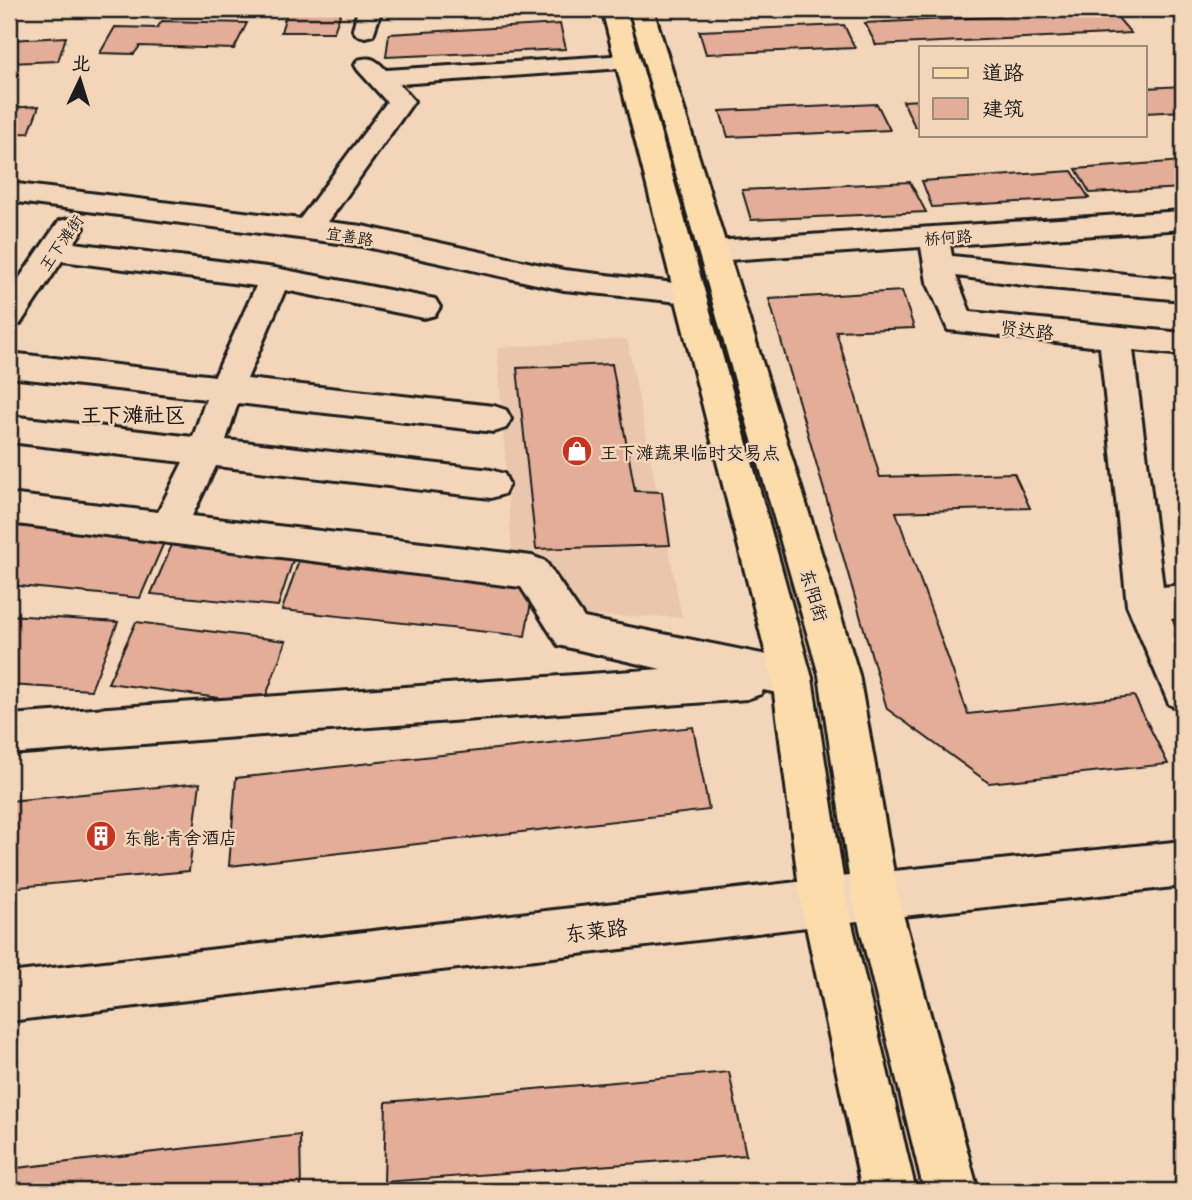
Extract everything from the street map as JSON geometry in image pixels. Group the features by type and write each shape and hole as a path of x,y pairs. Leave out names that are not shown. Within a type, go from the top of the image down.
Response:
{"main road":[{"path":"614,9 792,678 824,903 889,1191"},
{"name":"东阳街","path":"641,9 839,674 875,896 951,1191"}],"street":[{"path":"308,229 401,101 373,71 628,62"},
{"name":"宜善路","path":"9,192 362,236 565,280 689,293"},
{"name":"王下滩街","path":"9,316 87,202"},
{"name":"桥何路","path":"713,251 937,250 1183,220"},
{"path":"54,250 275,278 424,307"},
{"path":"937,250 1039,277 1183,290"},
{"name":"贤达路","path":"937,250 942,282 959,322 1183,344"},
{"path":"168,528 205,450 226,389 275,278"},
{"path":"1115,338 1146,605 1183,691"},
{"path":"9,365 494,419"},
{"path":"9,429 491,484"},
{"path":"9,509 532,572 572,633 792,678"},
{"path":"1146,605 1183,601"},
{"path":"9,735 792,678"},
{"name":"东莱路","path":"9,997 875,896 1183,863"}],"shaded area":[{"name":"王下滩蔬果临时交易点","path":"627,339 682,617 584,616 547,574 512,555 497,348"}],"building":[{"path":"270,9 342,9 334,32 281,32 286,15 268,13"},
{"path":"1112,11 1131,33 876,45 865,23"},
{"path":"162,21 247,23 234,49 140,46 134,54 100,53 115,27 157,28"},
{"path":"560,24 566,49 386,57 389,34"},
{"path":"844,25 855,48 706,54 699,31"},
{"path":"66,37 58,61 9,63 9,40"},
{"path":"1183,86 1183,111 1146,113 1146,88"},
{"path":"919,100 919,127 915,127 903,101"},
{"path":"877,104 890,130 728,137 720,111"},
{"path":"39,106 29,133 9,134 9,108"},
{"path":"1183,161 1183,188 1090,193 1076,169"},
{"path":"1072,171 1089,198 932,207 922,181"},
{"path":"910,182 926,212 751,220 742,190"},
{"path":"902,291 914,328 836,331 880,477 1014,473 1030,508 896,512 968,714 1134,696 1168,764 989,783 887,709 769,299"},
{"path":"612,364 635,491 662,492 670,545 536,549 517,368"},
{"path":"9,525 165,540 140,598 9,585"},
{"path":"174,540 296,551 278,606 151,594"},
{"path":"299,560 534,585 525,636 282,610"},
{"path":"9,615 118,622 91,690 9,685"},
{"path":"136,622 286,641 263,704 108,683"},
{"path":"693,727 709,810 229,866 236,778"},
{"name":"东能·青舍酒店","path":"200,783 189,871 9,888 9,801"},
{"path":"729,1072 746,1155 384,1182 386,1102"},
{"path":"300,1135 301,1191 9,1191 9,1169"}],"place":[{"name":"王下滩蔬果临时交易点","path":"577,451"},
{"name":"东能·青舍酒店","path":"101,836"}],"district":[{"name":"王下滩社区","path":"133,413"}]}
